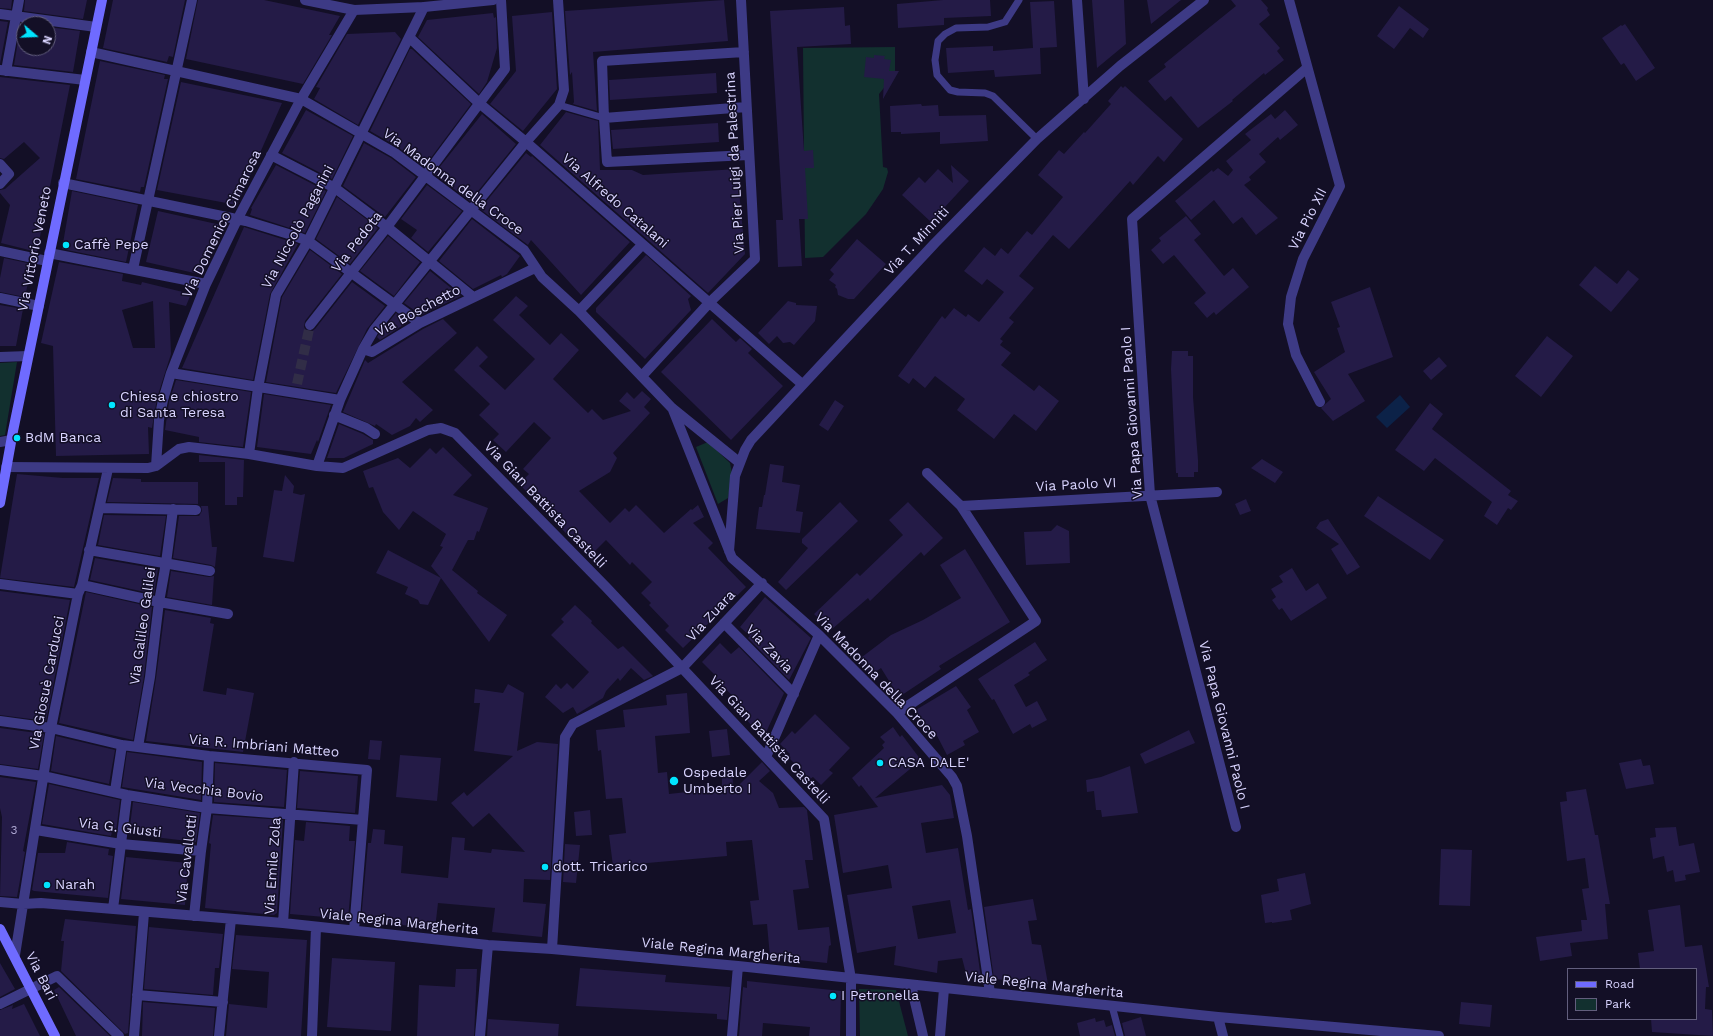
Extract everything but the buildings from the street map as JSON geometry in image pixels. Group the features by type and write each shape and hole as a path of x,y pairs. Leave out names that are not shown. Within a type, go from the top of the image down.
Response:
{"main road":[{"name":"Via Vittorio Veneto","path":"0,503 11,440 63,183 102,0"},
{"name":"Via Bari","path":"0,929 55,1036"}],"street":[{"path":"19,0 3,70 85,80"},
{"path":"133,269 192,0"},
{"path":"305,0 317,1 354,10 424,7 493,0"},
{"name":"Via Pedota","path":"310,325 350,272 387,227 505,69 501,0"},
{"path":"363,349 374,330 393,304 558,105 564,90 558,0"},
{"name":"Via Pier Luigi da Palestrina","path":"642,376 710,302 755,259 748,155 741,0"},
{"path":"1077,0 1084,99"},
{"name":"Via T. Minniti","path":"729,552 732,497 735,476 751,440 980,196 1037,139 1120,66 1204,0"},
{"name":"Via Pio XII","path":"1289,0 1340,186 1303,259 1291,297 1288,324 1296,355 1320,402"},
{"name":"Via Niccolò Paganini","path":"249,454 258,388 276,295 308,242 424,7"},
{"name":"Via Domenico Cimarosa","path":"156,466 160,411 171,373 206,284 237,220 301,99 354,10"},
{"path":"0,14 16,16"},
{"path":"56,22 96,27"},
{"name":"Via Alfredo Catalani","path":"410,38 479,103 710,302 802,384"},
{"name":"Via Madonna della Croce","path":"91,52 301,99 395,153 524,250 535,268 579,311 672,408 740,463"},
{"path":"744,52 602,61 604,118 607,162 748,155"},
{"name":"Via Papa Giovanni Paolo I","path":"1236,827 1150,495 1132,219 1307,68"},
{"path":"604,118 746,108"},
{"path":"271,155 335,188 387,227 473,297"},
{"path":"0,164 9,174 0,184"},
{"path":"63,183 237,220 277,230 308,242 420,323"},
{"path":"579,311 642,245"},
{"path":"0,251 133,269 206,284"},
{"name":"Via Boschetto","path":"317,466 334,415 363,349 372,352 420,323 535,268"},
{"path":"0,298 39,306"},
{"path":"0,357 28,356"},
{"path":"171,373 258,388 296,388 340,400"},
{"name":"Via Madonna della Croce","path":"672,408 732,558 819,635 897,713 952,777 957,786 967,836 990,993"},
{"path":"334,415 366,428 375,434"},
{"name":"Via Gian Battista Castelli","path":"156,466 176,451 184,448 249,454 317,466 344,468 428,430 441,428 455,433 606,587 824,819 851,978 851,1036"},
{"path":"0,442 11,440"},
{"path":"6,467 108,469 148,468 156,466"},
{"name":"Via Giosuè Carducci","path":"15,956 51,728 80,590 108,469"},
{"path":"897,713 1036,622 961,506 927,473"},
{"name":"Via Paolo VI","path":"961,506 1218,492"},
{"path":"100,508 196,510"},
{"name":"Via Galileo Galilei","path":"138,747 150,677 159,602 173,509"},
{"path":"89,550 210,571"},
{"name":"Via Zuara","path":"552,949 565,737 573,724 682,668 762,583"},
{"path":"0,584 80,590 228,614"},
{"name":"Via Zavia","path":"724,623 794,694"},
{"path":"766,757 819,635"},
{"name":"Via R. Imbriani Matteo","path":"0,721 51,728 122,745 209,756 294,762 367,770 354,930"},
{"path":"115,791 122,745"},
{"name":"Via Cavallotti","path":"194,916 200,851 207,808 209,756"},
{"name":"Via Emile Zola","path":"282,923 294,762"},
{"name":"Via Vecchia Bovio","path":"0,770 43,776 115,791 127,795 207,808 363,820"},
{"path":"113,909 127,795"},
{"name":"Via G. Giusti","path":"36,830 121,844 200,851"},
{"name":"Viale Regina Margherita","path":"0,902 23,904 41,903 144,913 282,923 488,945 552,949 738,966 1218,1017 1439,1036"},
{"path":"134,1036 144,913"},
{"path":"219,1036 231,919"},
{"path":"312,1036 316,927"},
{"path":"480,1036 488,945"},
{"path":"732,1036 738,966"},
{"path":"0,1004 57,976 119,1036"},
{"path":"911,985 923,1036"},
{"path":"940,1036 944,989"},
{"path":"137,995 223,1002"},
{"path":"1218,1017 1223,1036"}],"lane":[{"path":"1019,0 1005,22 988,27 956,28 945,34 938,41 935,60 938,75 950,90 958,92 985,93 993,96 1037,139"},
{"path":"558,105 604,118"},
{"path":"1112,1006 1120,1036"}],"green space":[{"path":"895,47 895,74 879,94 883,167 887,168 888,172 883,189 866,214 823,257 805,258 803,48"},
{"path":"17,362 5,435 0,436 0,363"},
{"path":"708,442 730,463 732,473 728,498 718,504 696,447"},
{"path":"859,989 896,990 908,1036 860,1036"}],"water":[{"path":"1400,395 1410,407 1387,428 1376,417"}],"tunnel":[{"path":"297,384 310,325"}],"place":[{"name":"Caffè Pepe","path":"66,245"},
{"name":"Chiesa e chiostro di Santa Teresa","path":"112,405"},
{"name":"BdM Banca","path":"17,438"},
{"name":"CASA DALE'","path":"880,763"},
{"name":"Ospedale Umberto I","path":"674,781"},
{"name":"dott. Tricarico","path":"545,867"},
{"name":"Narah","path":"47,885"},
{"name":"I Petronella","path":"833,996"}]}
